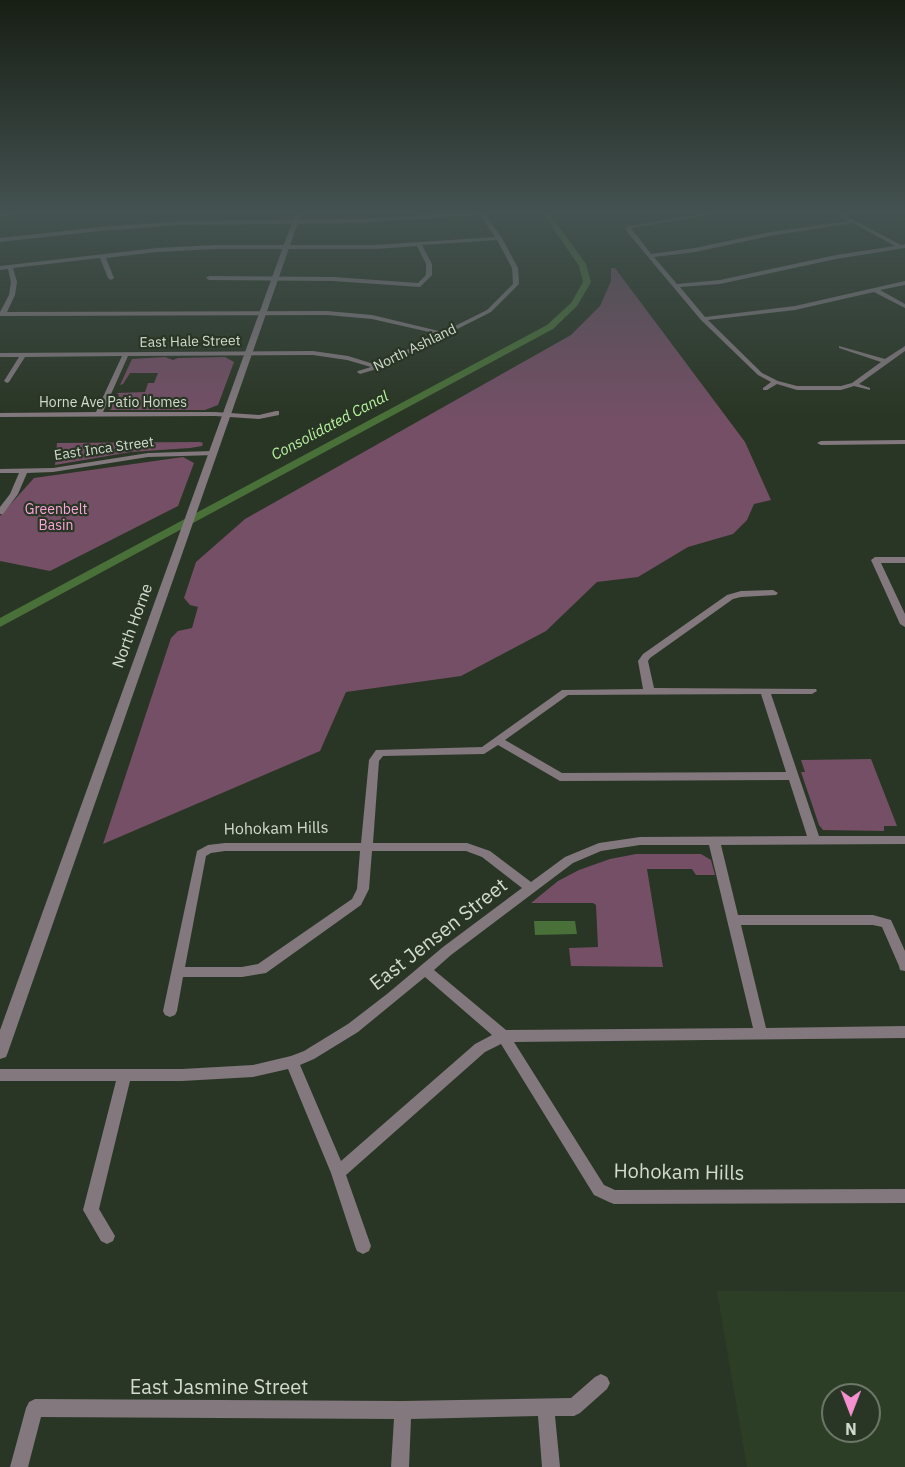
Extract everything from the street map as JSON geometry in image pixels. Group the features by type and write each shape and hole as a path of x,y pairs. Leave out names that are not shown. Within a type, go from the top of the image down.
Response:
{"street":[{"path":"1,314 12,296 13,279"},
{"name":"North Horne","path":"0,1052 273,279"},
{"path":"340,279 420,285 425,279"},
{"name":"North Ashland","path":"360,372 378,367 489,311 516,284 516,279"},
{"path":"670,279 703,319 760,374 776,382 797,388 820,389 854,384 905,348"},
{"path":"675,286 731,279"},
{"path":"703,319 795,308 905,283"},
{"path":"873,289 905,306"},
{"path":"1,314 327,313 372,317 445,334"},
{"path":"841,347 886,361"},
{"name":"East Hale Street","path":"0,355 313,353 348,358 378,367"},
{"name":"Horne Ave Patio Homes","path":"98,415 126,354"},
{"path":"7,381 23,355"},
{"path":"765,389 776,382"},
{"path":"854,384 868,389"},
{"name":"Horne Ave Patio Homes","path":"0,415 259,417 276,413"},
{"path":"821,443 905,442"},
{"name":"East Inca Street","path":"0,471 71,468 148,455 212,453"},
{"path":"0,512 14,494 24,471"},
{"path":"905,560 874,560 905,624"},
{"path":"649,692 643,661 646,656 730,597 741,594 773,593"},
{"path":"765,691 814,840"},
{"path":"177,972 242,972 261,969 357,902 363,889 374,760 380,753 484,750 566,692 812,692"},
{"path":"498,741 560,777 794,776"},
{"path":"714,840 761,1033"},
{"name":"East Jensen Street","path":"0,1075 124,1077 232,1073 253,1071 292,1062 309,1055 352,1028 530,888 569,860 599,847 640,841 905,840"},
{"name":"Hohokam Hills","path":"170,1011 201,854 208,849 225,847 467,847 486,854 530,888"},
{"path":"735,920 873,920 887,923 905,966"},
{"name":"Hohokam Hills","path":"425,970 503,1036 599,1190 614,1197 905,1196"},
{"path":"338,1173 480,1048 503,1036 905,1032"},
{"path":"292,1062 338,1173 363,1246"},
{"path":"107,1236 91,1210 124,1077"},
{"name":"East Jasmine Street","path":"19,1467 35,1408 403,1410 574,1407 601,1383"},
{"path":"546,1407 551,1467"},
{"path":"400,1467 403,1410"}],"shaded area":[{"path":"534,921 575,921 577,934 535,935"},
{"path":"717,1291 905,1292 905,1467 747,1467"}],"green space":[{"path":"624,279 745,442 771,500 754,504 747,520 733,534 688,547 638,577 597,582 546,631 461,676 346,692 320,751 103,844 171,638 178,631 192,628 198,607 190,605 184,598 196,562 245,519 571,335 600,306 611,281"},
{"path":"165,357 173,360 225,357 234,362 218,405 205,410 110,410 114,398 118,398 117,393 145,392 148,383 154,383 158,373 130,373 120,385 132,359"},
{"path":"57,443 203,443 202,446 131,452 55,465"},
{"name":"Greenbelt Basin","path":"183,457 194,463 178,506 50,571 0,561 0,516 34,478"},
{"path":"871,759 897,826 884,826 884,831 823,830 819,825 801,772 805,772 801,760"},
{"path":"636,854 701,854 711,860 715,875 696,875 692,869 647,869 663,967 571,966 569,948 598,947 596,905 593,903 531,903 558,881 579,870 610,859"}],"waterway":[{"name":"Consolidated Canal","path":"0,623 550,327 574,304 586,279"}]}
